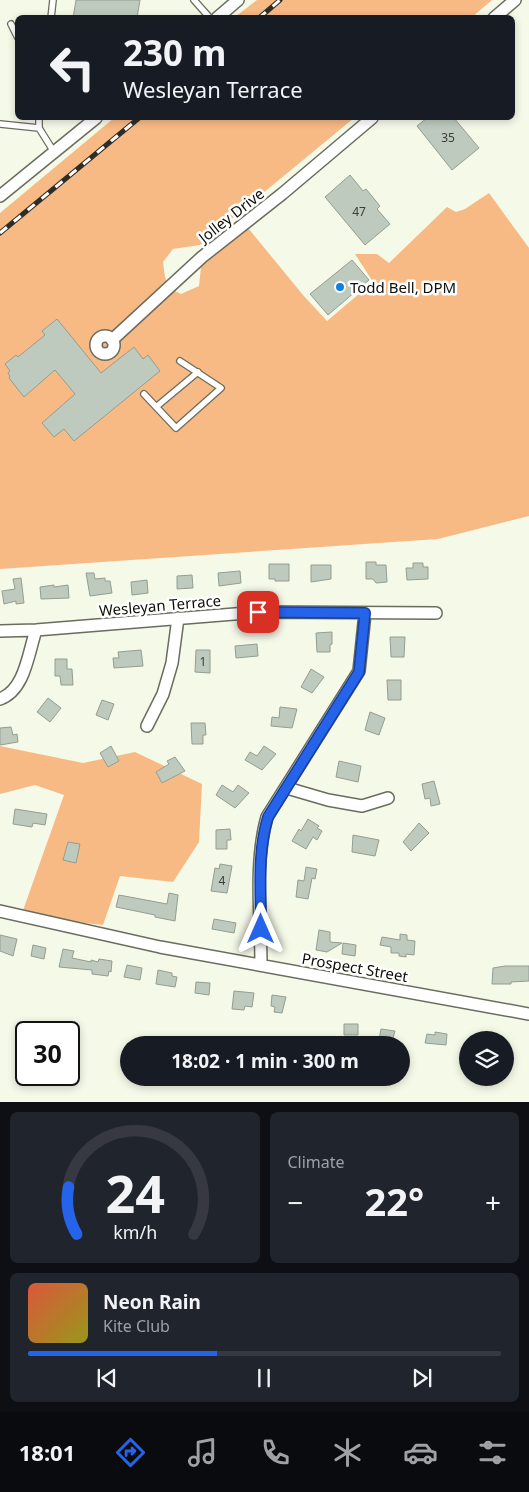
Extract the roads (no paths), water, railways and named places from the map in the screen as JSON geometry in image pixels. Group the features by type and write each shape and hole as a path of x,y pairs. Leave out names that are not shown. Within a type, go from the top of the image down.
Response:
{"street":[{"path":"220,15 238,0"},
{"path":"498,15 515,0"},
{"path":"0,196 94,120"},
{"name":"Jolley Drive","path":"112,340 202,257 282,194 370,120"},
{"name":"Wesleyan Terrace","path":"0,631 36,630 258,612 436,613"},
{"path":"261,965 262,837 268,817 359,672 365,613"},
{"path":"147,726 163,694 172,663 178,618"},
{"path":"0,699 14,692 21,680 36,630"},
{"path":"287,788 328,800 362,806 388,798"},
{"name":"Prospect Street","path":"0,911 128,940 529,1014"}],"lane":[{"path":"51,15 53,0"},
{"path":"194,0 207,15"},
{"path":"11,24 15,32"},
{"path":"39,120 39,128 54,152"},
{"path":"0,124 39,128"},
{"path":"144,394 176,428 221,388 180,362"},
{"path":"156,407 198,372"}],"railway":[{"path":"262,15 280,0"},
{"path":"0,233 137,120"}],"place":[{"name":"Todd Bell, DPM","path":"340,287"}]}
